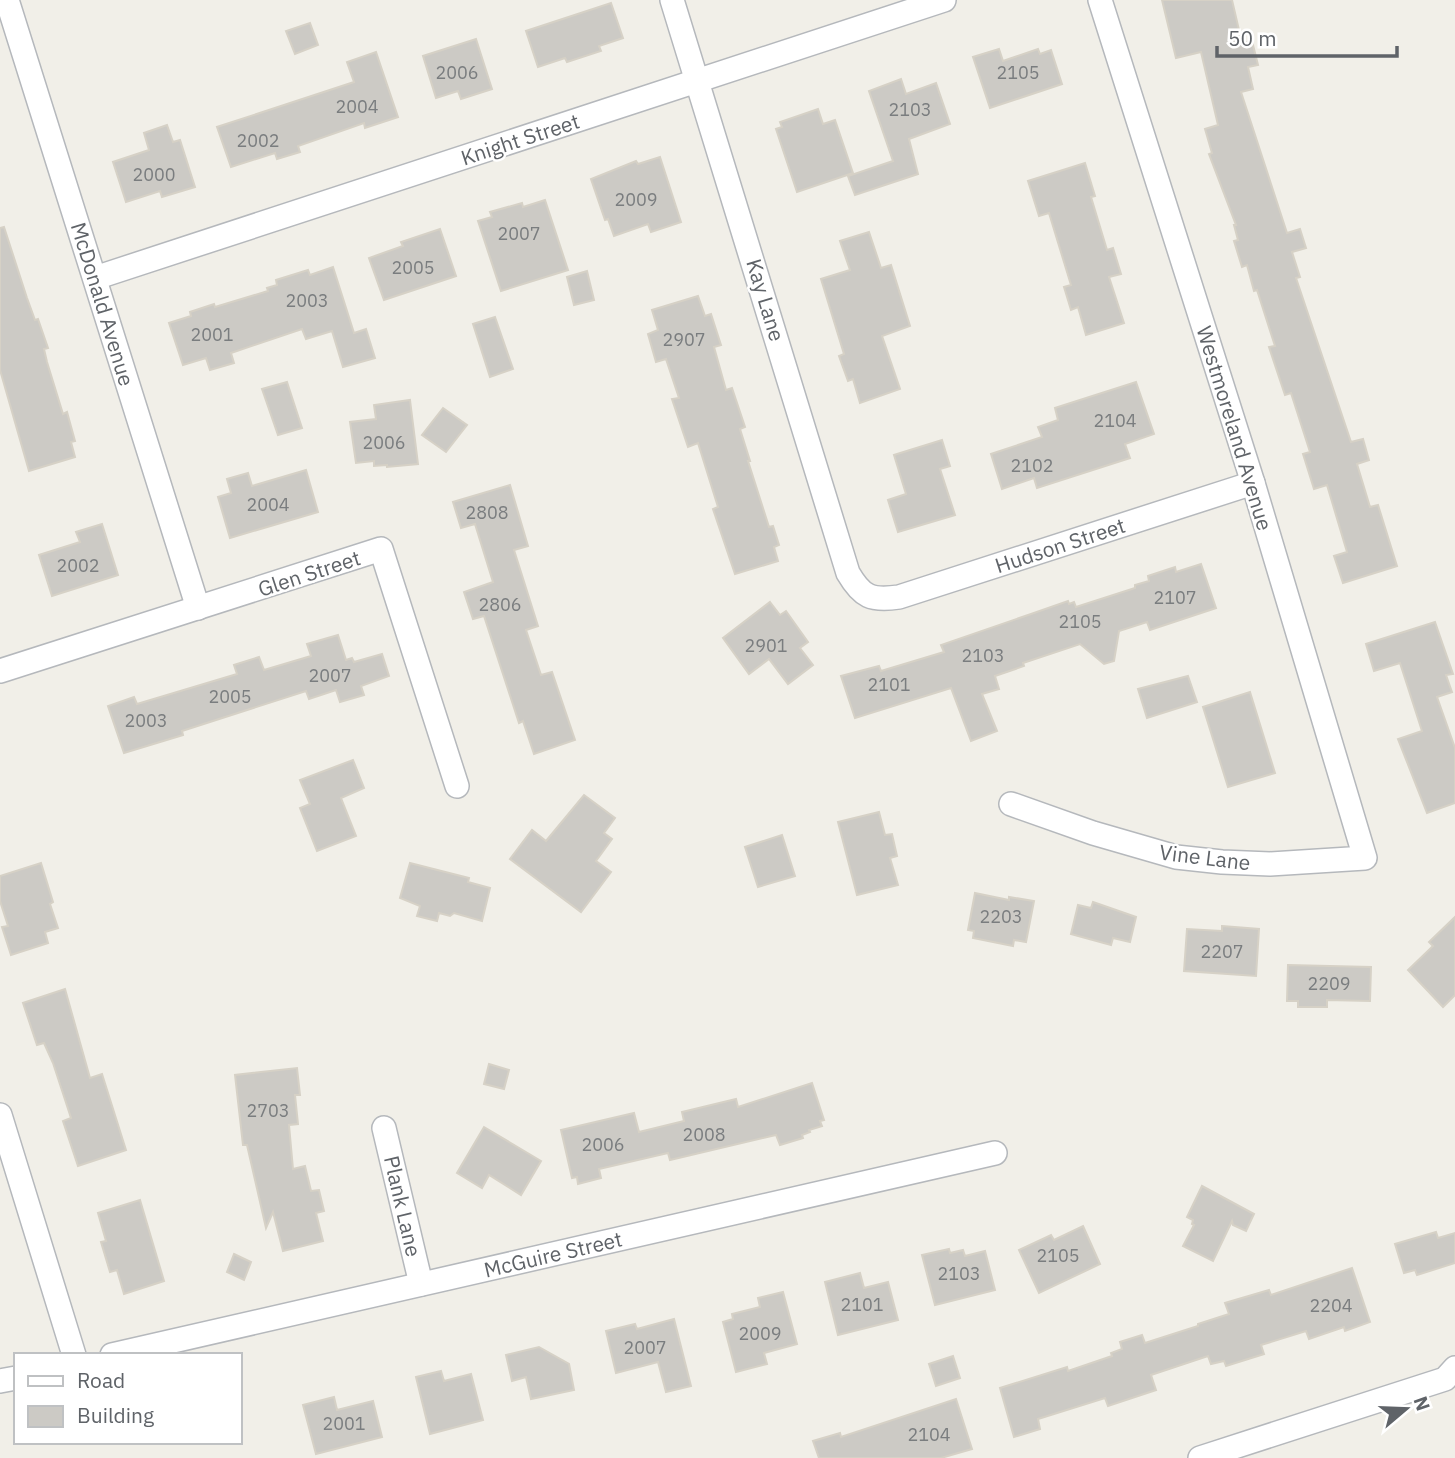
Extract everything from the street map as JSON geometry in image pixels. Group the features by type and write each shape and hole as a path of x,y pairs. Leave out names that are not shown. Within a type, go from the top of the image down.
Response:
{"street":[{"name":"McDonald Avenue","path":"7,0 198,608"},
{"name":"Kay Lane","path":"672,0 848,573 857,588 867,595"},
{"name":"Knight Street","path":"95,278 944,0"},
{"name":"Westmoreland Avenue","path":"1100,0 1253,483 1365,858"},
{"name":"Hudson Street","path":"867,595 881,599 899,597 1253,483"},
{"name":"Glen Street","path":"0,671 382,550 457,786"},
{"name":"Vine Lane","path":"1011,804 1093,833 1176,857 1270,864 1365,858"},
{"path":"0,1115 73,1353"},
{"name":"Plank Lane","path":"384,1128 421,1284"},
{"name":"McGuire Street","path":"121,1353 995,1153"},
{"path":"1200,1458 1446,1379 1455,1368"}],"building":[{"path":"1162,0 1232,0 1242,43 1252,41 1258,65 1248,67 1253,89 1241,92 1287,233 1300,229 1306,248 1292,252 1300,277 1296,278 1351,442 1363,439 1369,460 1357,464 1370,507 1378,505 1397,566 1343,583 1334,556 1347,552 1327,485 1314,489 1303,454 1310,452 1291,393 1285,395 1269,347 1275,346 1247,265 1242,267 1234,241 1238,240 1236,225 1209,154 1212,153 1205,129 1218,125 1201,52 1176,58"},
{"path":"611,3 623,38 599,46 601,51 567,62 565,58 538,67 526,31"},
{"path":"310,23 318,45 295,54 286,31"},
{"path":"476,39 492,89 461,99 458,91 436,98 423,56"},
{"path":"999,49 1003,61 1038,49 1040,54 1051,50 1062,84 990,108 973,57"},
{"path":"376,52 398,117 365,128 364,123 298,146 300,152 277,159 275,153 231,167 217,127 354,82 347,62"},
{"path":"901,79 906,94 936,83 950,124 909,139 918,174 855,195 848,176 893,161 869,91"},
{"path":"818,109 823,124 835,120 853,173 797,192 776,129 782,127 780,122"},
{"path":"167,125 173,142 180,140 195,187 162,197 160,191 126,202 113,162 149,150 144,133"},
{"path":"660,157 681,222 651,232 648,224 614,236 608,219 605,220 591,179 636,161 638,164"},
{"path":"1085,163 1095,196 1091,197 1107,250 1113,248 1121,274 1109,277 1124,323 1086,335 1078,307 1071,310 1064,287 1071,285 1049,213 1039,216 1028,181"},
{"path":"545,200 568,270 501,291 478,221 492,217 490,212 522,203 523,207"},
{"path":"4,227 35,320 38,319 48,348 44,349 47,362 63,414 67,412 75,441 71,442 75,457 29,471 0,370 0,228"},
{"path":"440,229 456,276 384,300 369,258 403,246 401,242"},
{"path":"869,232 881,268 891,265 910,326 882,336 900,389 860,403 853,379 848,381 839,356 844,354 821,279 850,270 840,241"},
{"path":"333,267 354,333 366,329 375,358 343,367 332,331 306,339 302,329 231,353 234,363 210,370 206,358 183,365 169,323 191,316 190,312 214,304 215,307 268,291 267,288 277,285 276,280 308,270 310,275"},
{"path":"587,271 594,300 574,305 567,277"},
{"path":"698,296 705,316 711,314 721,345 714,347 726,390 732,388 745,427 740,429 748,461 769,527 773,526 779,545 774,547 778,561 735,574 713,509 718,507 698,443 688,447 672,399 679,398 666,359 656,362 648,334 658,330 652,310"},
{"path":"495,317 513,369 490,377 473,324"},
{"path":"287,382 302,428 278,435 262,389"},
{"path":"1136,382 1154,434 1125,444 1130,458 1037,488 1034,478 1002,489 991,454 1042,437 1038,427 1058,420 1055,408"},
{"path":"410,400 418,464 387,467 374,466 374,461 356,463 350,422 376,419 374,405"},
{"path":"443,408 467,425 446,452 422,435"},
{"path":"942,440 950,466 940,469 955,515 898,532 888,500 906,494 894,455"},
{"path":"306,470 318,512 230,538 218,497 231,493 227,479 248,473 252,486"},
{"path":"510,485 528,546 514,550 538,626 526,630 541,675 552,672 575,740 534,754 523,721 519,723 484,616 473,619 464,592 493,582 475,524 461,528 453,502"},
{"path":"102,524 118,575 52,596 39,555 80,542 76,532"},
{"path":"1201,564 1216,608 1150,630 1147,622 1119,631 1114,661 1104,664 1080,644 1023,663 1024,666 995,676 999,689 982,694 997,731 971,741 951,688 855,718 841,676 879,666 881,671 944,652 941,645 1068,601 1069,604 1074,602 1076,607 1135,588 1135,585 1149,581 1148,576 1175,567 1176,572"},
{"path":"770,602 780,615 786,611 808,642 800,648 813,665 788,684 769,659 749,674 723,638"},
{"path":"1435,622 1453,674 1446,675 1452,692 1437,697 1455,748 1455,803 1427,813 1398,739 1422,731 1400,663 1374,671 1366,644"},
{"path":"338,635 346,660 352,658 354,662 382,654 389,676 361,686 364,695 340,702 336,690 309,699 306,691 182,731 183,735 124,753 108,706 134,697 137,704 237,674 234,665 259,657 264,670 311,656 307,644"},
{"path":"1188,676 1197,702 1147,718 1138,689"},
{"path":"1250,692 1275,773 1228,787 1203,707"},
{"path":"353,760 364,788 341,798 356,836 317,851 300,808 310,804 300,780"},
{"path":"584,795 615,818 604,833 612,839 596,861 611,872 581,912 510,859 532,830 546,841"},
{"path":"879,812 885,835 892,834 897,856 890,858 898,885 857,895 838,822"},
{"path":"782,835 795,876 758,887 745,847"},
{"path":"41,863 58,928 45,932 48,943 11,955 2,927 8,926 0,901 0,876"},
{"path":"410,863 469,878 468,882 490,888 482,921 454,913 450,916 439,913 437,921 417,916 420,906 400,898"},
{"path":"975,893 1009,900 1009,897 1034,901 1026,942 1014,940 1013,946 973,938 974,931 968,930"},
{"path":"1093,902 1136,917 1130,942 1113,938 1111,945 1071,934 1078,905 1091,908"},
{"path":"1455,917 1455,995 1443,1007 1408,970 1433,946 1429,942"},
{"path":"1222,926 1259,929 1256,976 1184,971 1187,929 1222,931"},
{"path":"1288,965 1371,967 1370,1001 1327,1000 1327,1007 1298,1007 1298,1001 1287,1001"},
{"path":"65,989 90,1078 102,1074 126,1150 78,1166 63,1121 71,1118 53,1063 44,1043 37,1045 23,1003"},
{"path":"489,1064 509,1070 504,1089 484,1084"},
{"path":"297,1068 300,1095 295,1095 298,1124 289,1125 293,1169 305,1166 311,1191 319,1190 324,1211 316,1213 323,1241 283,1251 273,1212 266,1228 247,1145 243,1145 235,1075"},
{"path":"812,1083 824,1120 820,1121 822,1126 809,1130 810,1132 802,1135 803,1138 780,1145 776,1135 670,1160 668,1153 599,1169 601,1178 578,1184 577,1177 572,1178 561,1130 634,1113 639,1132 684,1121 682,1112 736,1099 738,1107"},
{"path":"484,1127 541,1161 521,1195 489,1175 482,1188 457,1173"},
{"path":"1202,1186 1254,1214 1246,1231 1233,1225 1232,1221 1213,1261 1183,1246 1194,1225 1193,1220 1187,1217"},
{"path":"140,1200 164,1281 124,1294 117,1270 110,1272 101,1242 106,1241 98,1213"},
{"path":"1083,1226 1100,1264 1039,1293 1019,1250 1051,1235 1054,1240"},
{"path":"1436,1232 1438,1238 1455,1233 1455,1263 1417,1275 1415,1270 1404,1273 1395,1244"},
{"path":"949,1249 950,1253 963,1250 965,1256 985,1251 995,1290 935,1305 922,1255"},
{"path":"234,1254 251,1262 244,1280 227,1272"},
{"path":"1352,1268 1370,1322 1345,1331 1344,1327 1309,1339 1306,1331 1261,1345 1264,1354 1226,1366 1224,1361 1211,1364 1208,1356 1151,1375 1156,1390 1108,1406 1105,1398 1038,1419 1040,1429 1014,1437 1000,1388 1067,1367 1068,1371 1112,1356 1111,1353 1122,1349 1120,1342 1142,1335 1145,1343 1198,1326 1229,1314 1225,1303 1269,1290 1271,1295"},
{"path":"860,1273 864,1288 888,1282 898,1320 838,1335 825,1282"},
{"path":"783,1292 797,1344 764,1353 767,1364 736,1372 723,1322 733,1319 732,1314 760,1307 758,1298"},
{"path":"674,1319 691,1386 666,1392 658,1362 616,1373 606,1331 635,1324 637,1329"},
{"path":"539,1347 569,1364 574,1390 531,1399 526,1377 512,1381 506,1355"},
{"path":"953,1356 960,1378 936,1386 929,1364"},
{"path":"441,1371 444,1381 471,1374 483,1420 430,1434 416,1377"},
{"path":"334,1397 337,1410 373,1401 382,1437 316,1454 303,1405"},
{"path":"956,1399 972,1449 941,1458 819,1458 813,1441 840,1433 841,1437"}]}
